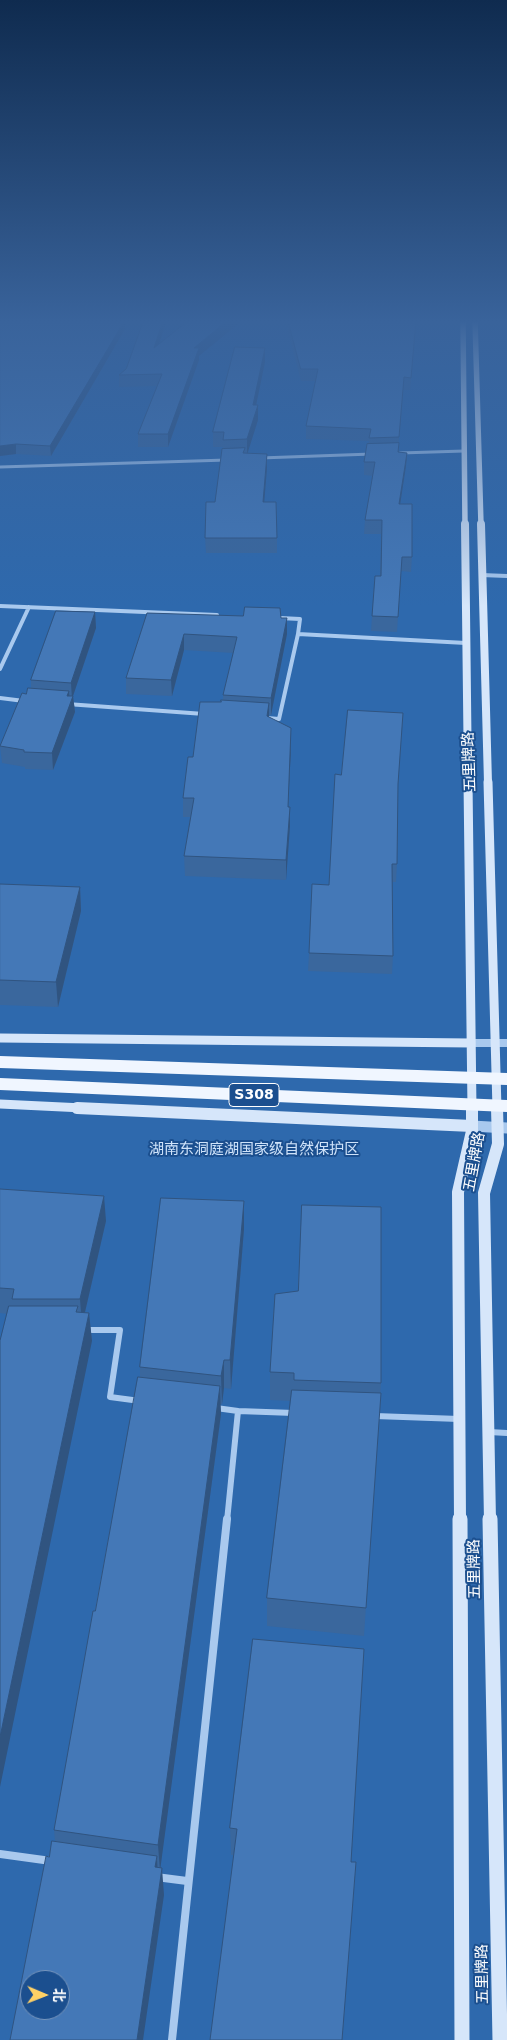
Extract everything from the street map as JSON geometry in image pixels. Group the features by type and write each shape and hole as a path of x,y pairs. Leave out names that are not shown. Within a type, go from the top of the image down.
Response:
{"main road":[{"name":"五里牌路","path":"462,2040 458,1192 472,1128 464,415"},
{"name":"五里牌路","path":"477,415 494,1043 502,1128 484,1193 500,2040"},
{"path":"0,1038 472,1043"},
{"name":"S308","path":"0,1062 507,1079"},
{"name":"S308","path":"0,1084 507,1106"},
{"path":"0,1104 472,1128"}],"street":[{"path":"395,453 464,451"},
{"path":"257,458 375,454"},
{"path":"0,467 228,460"},
{"path":"480,575 507,576"},
{"path":"0,606 223,615"},
{"path":"0,669 29,607"},
{"path":"259,718 279,719 300,619 271,618"},
{"path":"298,634 466,643"},
{"path":"0,698 30,702"},
{"path":"60,704 209,714"},
{"path":"472,1043 507,1043"},
{"path":"472,1128 502,1128"},
{"path":"74,1330 120,1330 110,1397 149,1402"},
{"path":"208,1408 305,1413"},
{"path":"172,2040 187,1881 238,1411"},
{"path":"363,1415 460,1418"},
{"path":"489,1432 507,1433"},
{"path":"0,1854 59,1862"},
{"path":"148,1875 187,1881"}],"green space":[{"name":"湖南东洞庭湖国家级自然保护区","path":"0,415 507,415 507,2040 0,2040"}],"building":[{"path":"0,415 68,415 50,446 16,444 0,446"},
{"path":"146,415 175,415 168,434 138,434"},
{"path":"217,415 255,415 247,439 223,440 224,432 213,432"},
{"path":"308,415 401,415 399,437 369,438 371,429 306,426"},
{"path":"399,443 398,452 407,453 399,504 412,504 412,557 402,557 398,617 372,616 375,576 381,576 382,520 365,520 375,462 364,462 367,444"},
{"path":"245,448 243,453 267,454 263,502 276,502 277,538 205,538 206,502 215,502 222,449"},
{"path":"245,607 280,608 281,618 287,618 271,698 223,695 237,637 184,634 171,680 126,678 147,613 243,616"},
{"path":"56,611 95,612 71,683 31,680"},
{"path":"28,688 69,691 67,696 73,696 52,753 24,752 24,750 0,746 22,693 26,694"},
{"path":"221,700 269,703 267,716 291,728 288,807 290,807 286,860 184,856 194,798 183,798 188,757 193,757 200,702 221,702"},
{"path":"348,710 403,713 398,784 397,864 392,864 393,956 309,953 312,884 329,885 335,774 341,775"},
{"path":"0,884 80,887 56,982 0,980"},
{"path":"0,1189 104,1196 80,1299 12,1299 14,1289 0,1288"},
{"path":"161,1198 244,1201 230,1360 224,1360 221,1376 140,1367"},
{"path":"302,1205 381,1207 381,1383 294,1380 294,1373 270,1372 275,1294 298,1291"},
{"path":"9,1306 78,1306 76,1312 89,1313 0,1737 0,1341"},
{"path":"138,1377 220,1386 158,1845 54,1830 93,1611 95,1611"},
{"path":"292,1390 381,1393 366,1608 267,1598"},
{"path":"253,1639 364,1649 351,1862 356,1862 342,2040 210,2040 237,1829 230,1828"},
{"path":"52,1841 157,1856 155,1867 162,1868 137,2040 10,2040 20,1989 20,2020 70,2020 70,1970 24,1970 46,1856 49,1857"}]}
